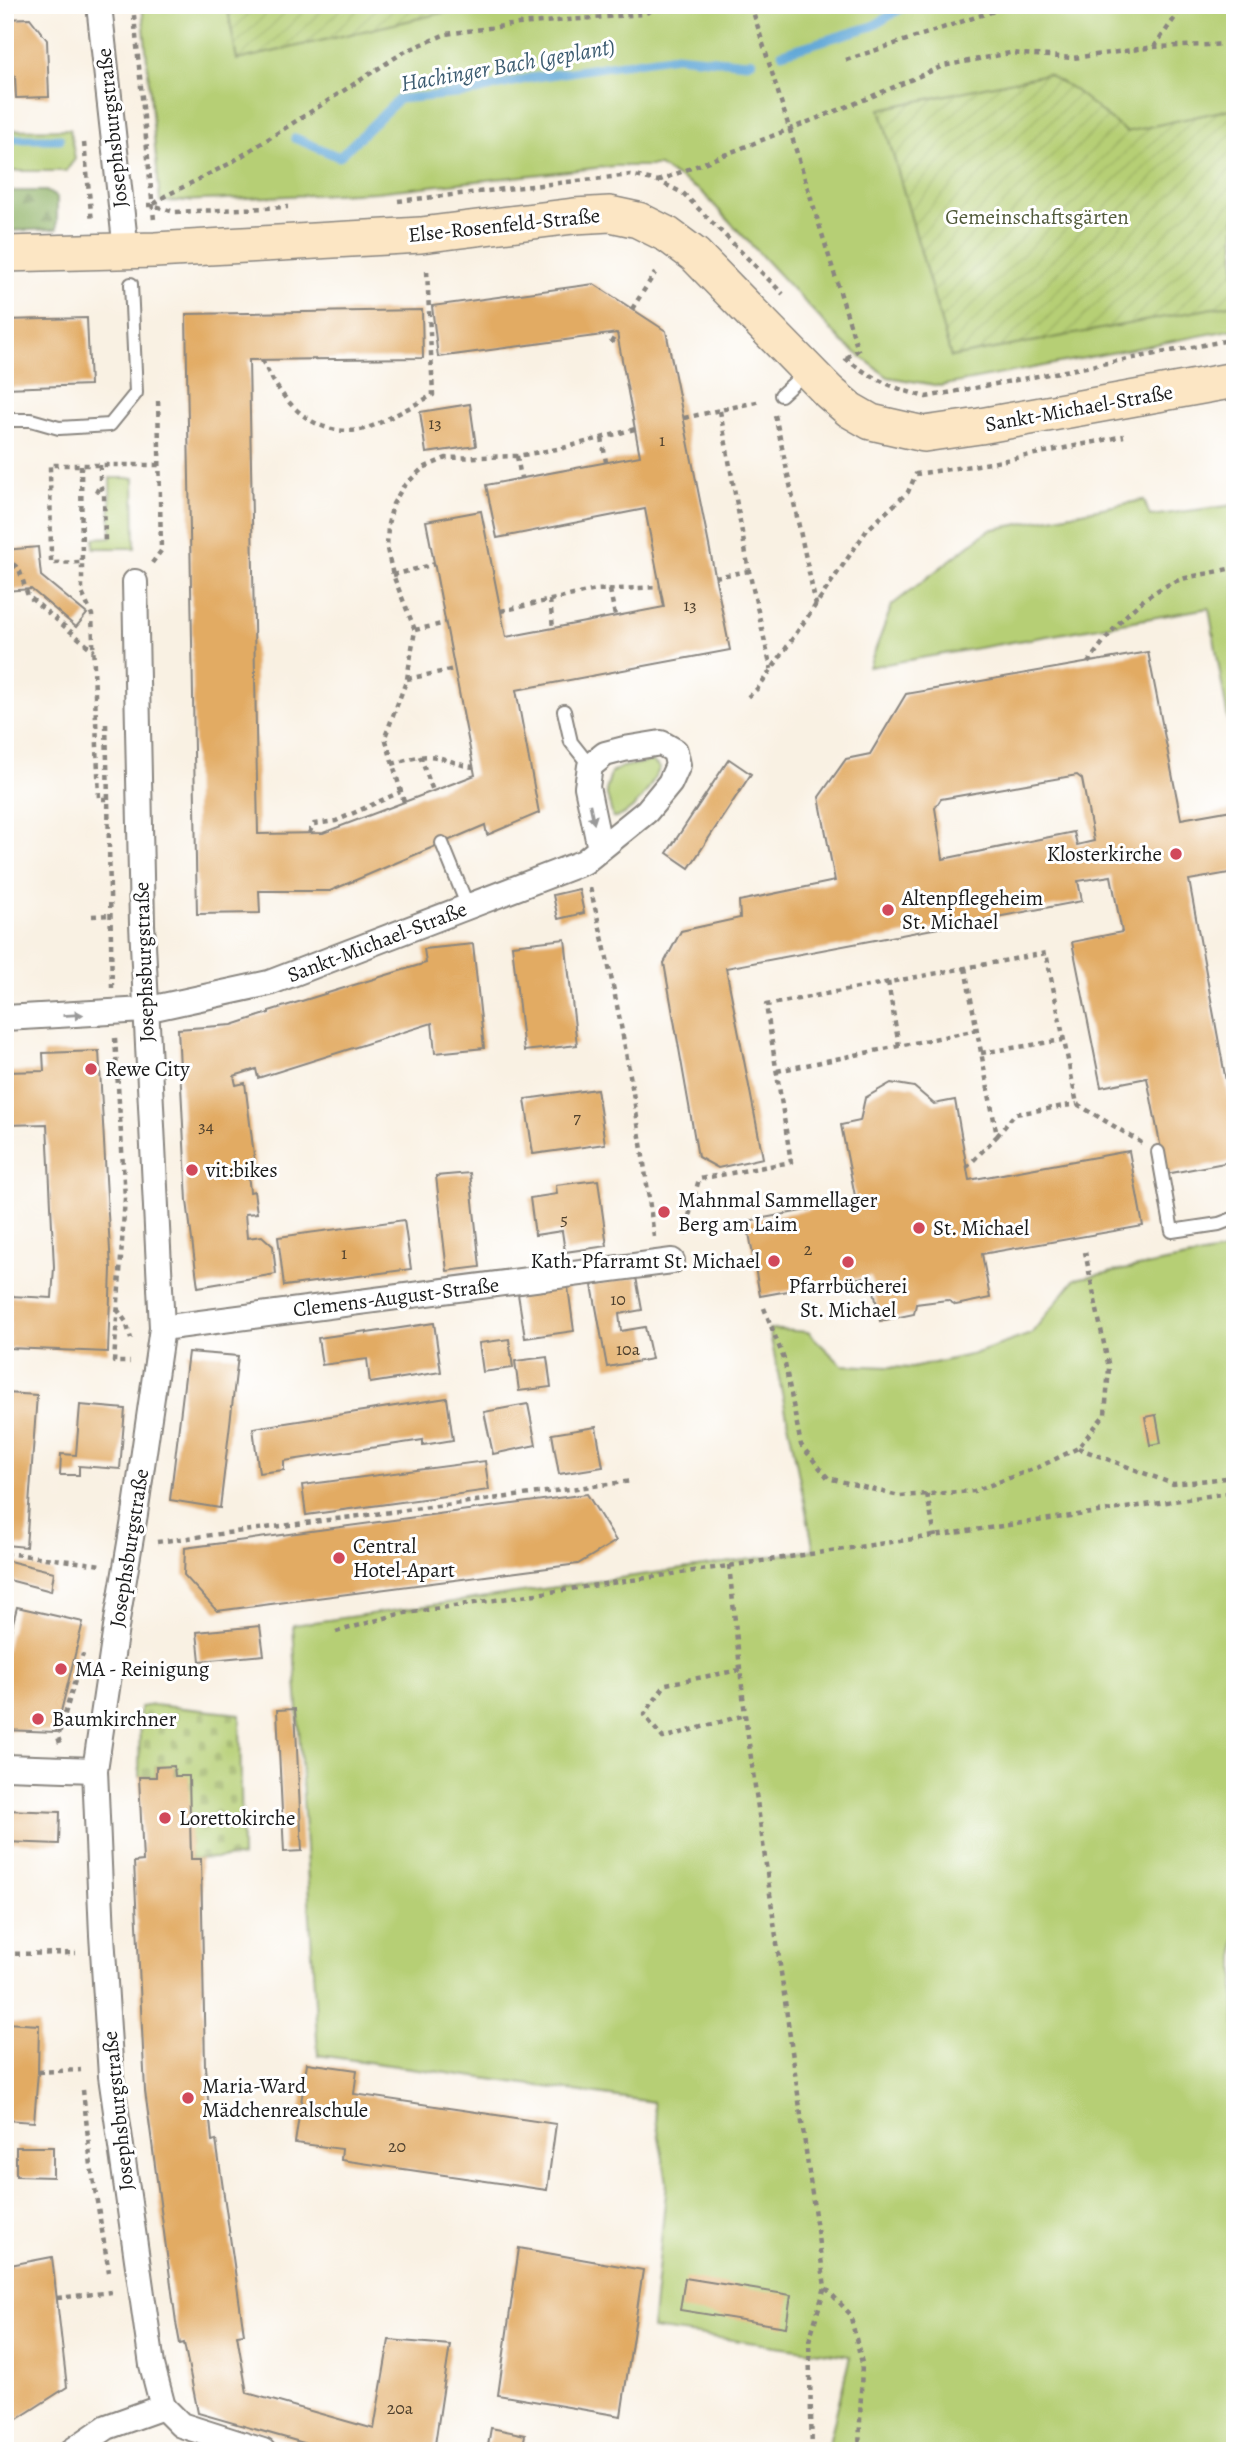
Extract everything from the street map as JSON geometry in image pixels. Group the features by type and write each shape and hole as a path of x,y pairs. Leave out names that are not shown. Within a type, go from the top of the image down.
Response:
{"street":[{"name":"Josephsburgstraße","path":"99,5 129,267"},
{"name":"Else-Rosenfeld-Straße","path":"5,254 129,267 610,214 638,220 668,234 695,256 807,371 850,410 871,422 923,435"},
{"name":"Sankt-Michael-Straße","path":"923,435 1235,380"},
{"name":"Josephsburgstraße","path":"135,582 138,801 145,1010 162,1328 95,1770 111,2076 152,2365 163,2407"},
{"name":"Sankt-Michael-Straße","path":"5,1018 145,1010 269,984 468,907 592,855 647,811 670,783 678,765 675,751 661,743 605,754 590,766"},
{"path":"590,766 587,787 592,855"},
{"name":"Clemens-August-Straße","path":"162,1328 665,1262"},
{"path":"5,1767 95,1770"},
{"path":"72,2451 107,2427 163,2407 181,2424 263,2451"}],"lane":[{"path":"5,420 31,419 59,428 110,425 136,393 129,267"},
{"path":"776,397 807,371"},
{"path":"564,710 571,742 590,766"},
{"path":"442,843 468,907"},
{"path":"1158,1152 1172,1231 1220,1224 1235,1218"}],"path":[{"path":"133,5 153,205 165,196 229,164 404,52 446,34 518,24 643,14 667,5"},
{"path":"751,5 858,349 845,359"},
{"path":"846,61 1012,5"},
{"path":"1154,47 1184,5"},
{"path":"658,181 943,66 1010,53 1073,58 1154,47 1235,44"},
{"path":"262,360 269,375 293,409 328,430 362,430 433,395 427,270"},
{"path":"632,309 655,273"},
{"path":"611,343 617,333"},
{"path":"135,582 162,551 158,395"},
{"path":"684,418 776,397 816,606"},
{"path":"720,411 749,571 771,670"},
{"path":"404,802 385,737 407,679 415,630 393,575 387,549 388,524 393,504 403,487 423,468 446,458 517,456 564,448 635,429"},
{"path":"748,697 757,690 867,530 908,492 916,474 991,463 1134,434"},
{"path":"601,438 606,462"},
{"path":"517,456 521,478"},
{"path":"81,465 82,593 92,615 99,799 108,800"},
{"path":"100,465 100,485 104,494 105,542"},
{"path":"82,562 51,563 50,466 160,465"},
{"path":"96,493 100,485"},
{"path":"13,564 19,569 28,596 95,655"},
{"path":"393,575 435,564"},
{"path":"1088,663 1101,643 1143,598 1184,579 1235,567"},
{"path":"715,577 749,571"},
{"path":"501,611 596,590 659,587"},
{"path":"610,590 615,616"},
{"path":"550,600 553,628"},
{"path":"415,630 446,623"},
{"path":"86,658 95,655"},
{"path":"407,679 455,669"},
{"path":"106,724 113,1013 125,1198 114,1362 142,1362"},
{"path":"392,764 420,756 437,757 462,766 474,767"},
{"path":"420,756 433,790"},
{"path":"309,833 314,824 336,821 400,792"},
{"path":"592,855 665,1262"},
{"path":"92,916 110,915"},
{"path":"684,1235 699,1178 791,1162 766,1005 1046,953 1077,1104"},
{"path":"965,968 997,1136"},
{"path":"888,982 899,1046"},
{"path":"777,1071 977,1030"},
{"path":"981,1053 1063,1040"},
{"path":"967,1167 1016,1114 1077,1104 1158,1152"},
{"path":"764,1308 785,1359 801,1445 828,1478 899,1496 974,1491 1078,1448 1105,1414 1109,1368 1084,1252"},
{"path":"117,1309 126,1322 134,1347"},
{"path":"1078,1448 1173,1484 1235,1477"},
{"path":"154,1542 632,1481"},
{"path":"336,1632 399,1614 1235,1492"},
{"path":"927,1494 935,1537"},
{"path":"5,1553 107,1566"},
{"path":"729,1565 745,1715 825,2287 809,2341 812,2451"},
{"path":"67,1769 58,1737 85,1646"},
{"path":"740,1670 666,1684 645,1715 663,1738 745,1715"},
{"path":"5,1954 77,1953"},
{"path":"38,2072 81,2070"},
{"path":"825,2287 850,2314 862,2363 859,2451"},
{"path":"57,2298 112,2292"}],"green space":[{"path":"142,5 1235,5 1235,329 940,386 888,377 843,343 702,192 659,166 614,166 376,192 160,202"},
{"path":"227,5 477,5 237,60"},
{"name":"Gemeinschaftsgärten","path":"1047,74 1073,89 1126,132 1235,108 1235,304 951,357 880,109"},
{"path":"70,129 75,159 66,171 5,171 5,130"},
{"path":"5,191 46,191 57,197 57,229 5,231"},
{"path":"110,478 134,478 135,548 94,548 94,538 111,537"},
{"path":"1144,500 1150,516 1235,505 1235,761 1209,608 869,667 892,605 989,530"},
{"path":"652,761 660,768 647,791 629,811 613,818 606,791 611,773 622,767"},
{"path":"1235,1249 1235,2451 827,2451 850,2356 652,2329 667,2182 653,2102 318,2055 293,1625 814,1550 769,1329 808,1332 842,1365 912,1368 974,1354 1031,1334 1075,1279"},
{"path":"153,1705 240,1714 242,1857 191,1859 174,1767 156,1767 156,1777 139,1777 140,1707"}],"building":[{"path":"30,18 47,40 49,97 16,98 15,76 5,64 5,19"},
{"path":"594,284 666,331 730,650 516,690 539,813 487,835 485,825 330,891 259,891 260,913 197,914 186,314 422,310 423,358 249,360 258,834 323,833 475,775 426,521 481,511 506,637 664,607 645,509 497,538 486,485 640,456 617,333 438,357 432,306"},
{"path":"87,318 90,385 5,388 5,320"},
{"path":"470,404 476,446 426,453 420,412"},
{"path":"38,547 41,576 87,614 76,627 31,589 5,591 5,550"},
{"name":"Altenpflegeheim St. Michael","path":"1148,652 1181,819 1232,810 1235,825 1235,872 1189,880 1235,1130 1235,1161 1166,1174 1147,1078 1101,1087 1072,942 1122,932 1111,876 1078,881 1082,901 726,968 763,1158 718,1168 698,1157 664,963 681,931 740,918 739,901 835,881 819,797 846,759 870,754 906,694","holes":["1077,775 1082,779 1094,841 1077,845 1074,832 943,859 935,808 941,799"]},
{"path":"729,759 751,774 689,868 667,853"},
{"path":"579,889 584,913 558,919 553,895"},
{"path":"565,939 577,1045 524,1051 512,945"},
{"path":"473,944 484,1048 435,1053 432,1023 258,1078 256,1069 234,1076 236,1085 245,1083 256,1172 248,1173 250,1192 254,1191 257,1213 245,1214 247,1238 262,1236 273,1246 276,1274 198,1287 187,1201 178,1029 232,1025 426,963 424,949"},
{"path":"99,1051 111,1269 108,1352 9,1348 11,1296 52,1298 54,1267 47,1124 5,1125 5,1072 44,1071 43,1053"},
{"path":"891,1083 914,1087 934,1104 955,1100 969,1180 1129,1151 1143,1226 982,1254 990,1298 956,1305 947,1300 916,1304 914,1314 880,1321 871,1276 760,1296 747,1221 856,1201 841,1125 860,1121 865,1098"},
{"path":"597,1089 605,1144 533,1154 525,1099"},
{"path":"470,1173 480,1267 447,1271 436,1176"},
{"path":"598,1180 607,1246 565,1252 562,1231 535,1235 530,1198 557,1194 556,1185"},
{"path":"404,1220 411,1269 284,1286 278,1237"},
{"path":"636,1277 642,1310 619,1314 621,1331 645,1327 652,1359 607,1367 592,1285"},
{"path":"568,1287 574,1331 525,1338 518,1294"},
{"path":"434,1323 441,1372 370,1383 367,1359 322,1365 318,1338"},
{"path":"509,1339 513,1368 483,1372 479,1343"},
{"path":"188,1352 238,1356 220,1508 170,1500"},
{"path":"547,1357 551,1387 519,1391 515,1361"},
{"path":"5,1393 37,1395 26,1547 5,1545"},
{"path":"447,1398 453,1440 423,1445 423,1440 284,1461 284,1470 259,1473 253,1428"},
{"path":"528,1404 536,1445 493,1454 484,1412"},
{"path":"80,1405 125,1409 120,1469 79,1466 79,1475 60,1475 61,1454 76,1455"},
{"path":"1156,1415 1161,1443 1150,1445 1145,1417"},
{"path":"596,1427 603,1467 559,1474 552,1434"},
{"path":"485,1461 489,1490 306,1515 302,1485"},
{"path":"587,1494 616,1541 578,1564 217,1611 184,1575 185,1548"},
{"path":"5,1560 54,1572 51,1591 5,1579"},
{"path":"17,1607 83,1622 56,1732 5,1730 5,1654"},
{"path":"260,1626 264,1655 200,1661 197,1632"},
{"path":"295,1709 302,1851 284,1852 277,1710"},
{"path":"174,1766 175,1776 189,1776 191,1859 201,1859 205,2067 212,2141 216,2140 244,2334 237,2335 247,2393 374,2429 389,2340 450,2345 434,2451 332,2451 198,2413 184,2343 180,2344 176,2322 145,2091 134,1862 143,1861 139,1777 156,1777 156,1767"},
{"path":"5,1810 60,1812 59,1844 5,1842"},
{"path":"5,2023 39,2025 34,2122 5,2120"},
{"path":"307,2063 357,2070 354,2094 556,2124 547,2190 341,2160 342,2149 295,2143"},
{"path":"16,2147 53,2147 53,2177 16,2176"},
{"path":"519,2248 643,2270 621,2416 498,2395"},
{"path":"52,2257 67,2387 5,2427 5,2356 10,2354 5,2330 5,2266"},
{"path":"685,2278 791,2295 786,2327 680,2310"},
{"path":"491,2428 525,2435 522,2451 487,2451"}],"waterway":[{"name":"Hachinger Bach (geplant)","path":"782,53 873,26 907,5"},
{"name":"Hachinger Bach (geplant)","path":"295,138 339,157 399,99 467,93 530,78 676,56 747,63 752,61"},
{"name":"Hachinger Bach (geplant)","path":"5,139 60,139"}],"place":[{"name":"Klosterkirche","path":"1176,854"},
{"name":"Altenpflegeheim St. Michael","path":"888,910"},
{"name":"Rewe City","path":"91,1069"},
{"name":"vit:bikes","path":"192,1170"},
{"name":"Mahnmal Sammellager Berg am Laim","path":"664,1212"},
{"name":"St. Michael","path":"919,1228"},
{"name":"Kath. Pfarramt St. Michael","path":"774,1261"},
{"name":"Pfarrbücherei St. Michael","path":"848,1262"},
{"name":"Central Hotel-Apart","path":"339,1558"},
{"name":"MA - Reinigung","path":"61,1669"},
{"name":"Baumkirchner","path":"38,1719"},
{"name":"Lorettokirche","path":"165,1818"},
{"name":"Maria-Ward Mädchenrealschule","path":"188,2098"}]}
